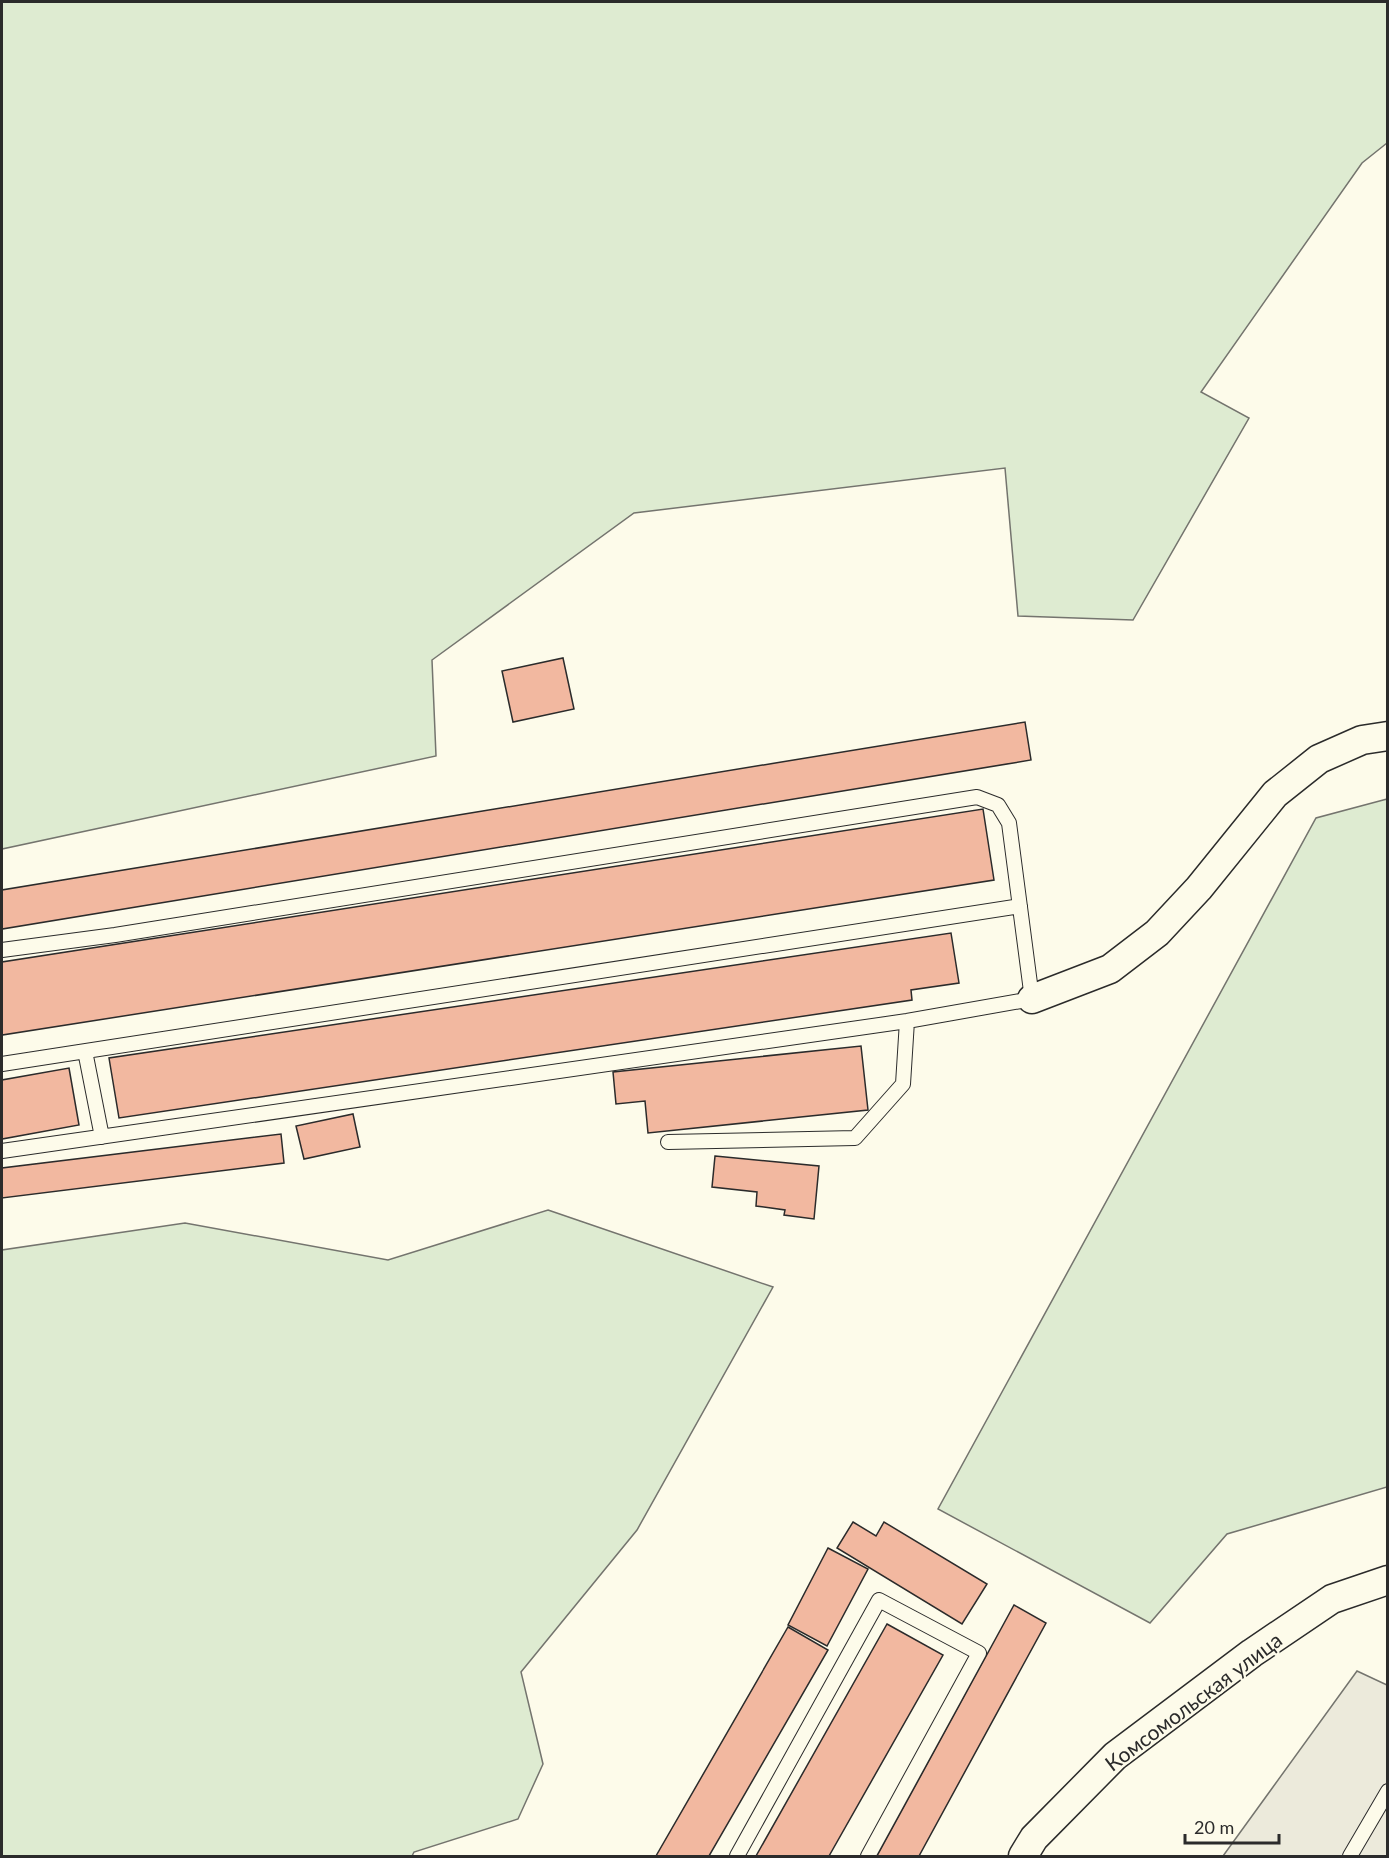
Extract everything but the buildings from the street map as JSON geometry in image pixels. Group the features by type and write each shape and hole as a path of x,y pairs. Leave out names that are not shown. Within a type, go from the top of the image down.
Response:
{"street":[{"path":"1032,999 1110,969 1157,933 1199,888 1275,794 1319,759 1362,741 1388,736"},
{"name":"Комсомольская улица","path":"1023,1857 1034,1838 1115,1756 1252,1653 1332,1599 1388,1580"}],"lane":[{"path":"2,950 115,935 977,796 998,806 1009,823 1032,999 907,1021 2,1151"},
{"path":"2,1064 1020,906"},
{"path":"668,1142 855,1138 903,1084 907,1021"},
{"path":"85,1051 102,1137"},
{"path":"737,1857 879,1600 978,1653 868,1857"},
{"path":"1350,1857 1388,1791"}],"green space":[{"path":"2,2 1387,2 1387,143 1362,163 1201,392 1249,418 1133,620 1018,616 1005,468 634,513 432,660 436,756 2,849"},
{"path":"1387,799 1387,1487 1227,1534 1150,1623 938,1509 1316,818"},
{"path":"548,1210 773,1287 637,1530 521,1672 543,1764 518,1819 414,1852 412,1856 2,1856 2,1250 185,1223 388,1260"}],"shaded area":[{"path":"1357,1671 1387,1685 1387,1856 1223,1856"}]}
